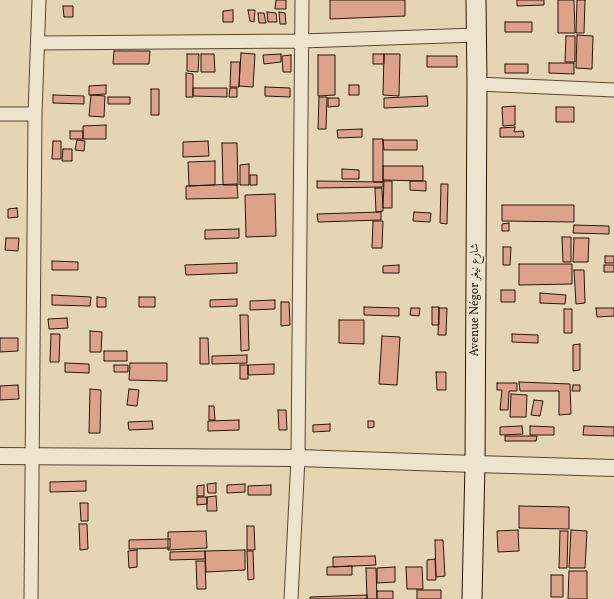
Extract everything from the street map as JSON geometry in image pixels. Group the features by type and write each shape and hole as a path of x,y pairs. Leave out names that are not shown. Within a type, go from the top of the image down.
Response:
{"main road":[{"name":"Avenue Négor شارع نيغر","path":"472,599 475,464 476,0"}],"street":[{"path":"31,599 34,114 39,0"},
{"path":"291,599 298,458 302,0"},
{"path":"38,43 302,41 476,35"},
{"path":"477,84 614,90"},
{"path":"0,114 34,114"},
{"path":"0,456 298,458 614,468"}],"building":[{"path":"276,0 286,0 286,9 275,9"},
{"path":"330,0 405,0 405,16 330,19"},
{"path":"517,0 544,0 544,5 517,6"},
{"path":"558,0 574,0 575,33 558,33"},
{"path":"577,0 585,0 584,33 576,33"},
{"path":"63,6 73,6 73,17 64,17"},
{"path":"233,10 233,22 223,22 223,11"},
{"path":"248,10 255,10 254,22 250,21"},
{"path":"267,12 276,13 277,22 268,22"},
{"path":"279,12 285,13 286,24 280,24"},
{"path":"258,13 264,13 266,23 259,23"},
{"path":"505,22 532,22 532,32 505,32"},
{"path":"577,35 593,36 592,69 576,68"},
{"path":"566,36 575,36 575,62 565,62"},
{"path":"114,51 150,51 149,64 113,64"},
{"path":"241,53 255,54 253,87 239,86"},
{"path":"187,54 199,54 198,72 187,71"},
{"path":"201,54 214,54 215,72 201,72"},
{"path":"281,54 281,62 264,64 263,55"},
{"path":"373,54 384,54 384,64 373,64"},
{"path":"384,54 400,54 399,96 383,95"},
{"path":"291,55 291,72 283,72 282,56"},
{"path":"318,55 335,55 335,95 318,96"},
{"path":"427,56 457,56 457,67 427,67"},
{"path":"231,62 240,62 239,87 230,87"},
{"path":"549,63 574,63 574,74 549,73"},
{"path":"505,64 528,64 528,73 505,73"},
{"path":"186,73 193,74 193,97 186,97"},
{"path":"106,85 106,94 89,95 89,86"},
{"path":"349,85 359,85 359,95 349,95"},
{"path":"265,87 290,88 290,97 265,96"},
{"path":"193,88 227,88 227,97 193,96"},
{"path":"230,88 237,88 237,97 229,97"},
{"path":"151,89 159,89 159,115 151,115"},
{"path":"53,95 84,96 84,104 53,103"},
{"path":"91,95 105,96 104,117 89,116"},
{"path":"427,96 428,106 384,108 384,98"},
{"path":"108,97 130,97 130,104 108,104"},
{"path":"319,97 327,97 326,129 318,129"},
{"path":"328,98 339,98 339,106 328,107"},
{"path":"515,106 515,125 503,126 502,107"},
{"path":"556,107 574,107 574,122 556,122"},
{"path":"106,125 106,139 83,139 83,126"},
{"path":"515,127 514,132 523,131 524,137 500,137 500,128"},
{"path":"362,129 362,137 338,138 337,130"},
{"path":"70,131 83,131 83,139 70,139"},
{"path":"373,139 383,139 383,182 373,182"},
{"path":"77,140 85,141 84,151 75,150"},
{"path":"383,140 417,140 417,150 384,150"},
{"path":"53,141 61,141 61,159 52,159"},
{"path":"208,141 209,156 183,157 183,142"},
{"path":"222,143 237,143 238,185 223,185"},
{"path":"63,149 72,149 72,161 62,161"},
{"path":"215,161 215,185 189,186 188,162"},
{"path":"249,164 249,185 240,185 240,165"},
{"path":"383,166 423,166 423,181 383,180"},
{"path":"342,169 359,170 359,179 342,179"},
{"path":"250,175 257,175 257,185 250,185"},
{"path":"317,181 383,182 383,187 317,188"},
{"path":"384,181 392,181 392,208 383,208"},
{"path":"410,181 426,181 426,191 410,190"},
{"path":"237,184 238,198 186,199 186,186"},
{"path":"441,184 448,184 447,224 440,223"},
{"path":"375,188 382,188 383,211 376,212"},
{"path":"275,194 276,236 246,237 245,195"},
{"path":"502,205 574,205 574,222 502,221"},
{"path":"17,208 18,217 8,218 8,209"},
{"path":"381,212 381,220 318,222 317,214"},
{"path":"414,212 431,213 430,222 413,221"},
{"path":"373,221 383,221 382,248 372,248"},
{"path":"509,223 509,231 502,231 502,224"},
{"path":"574,225 609,226 609,234 573,233"},
{"path":"239,229 239,238 205,239 205,230"},
{"path":"562,237 571,237 571,262 563,262"},
{"path":"6,238 19,238 18,251 5,250"},
{"path":"574,238 589,238 588,262 573,262"},
{"path":"503,247 511,247 510,265 503,265"},
{"path":"605,256 614,256 614,263 605,263"},
{"path":"52,261 78,262 78,270 52,270"},
{"path":"237,263 237,273 186,275 185,265"},
{"path":"519,264 572,264 572,284 519,285"},
{"path":"399,265 399,273 383,273 383,266"},
{"path":"604,265 614,265 614,272 604,272"},
{"path":"574,270 584,270 585,303 576,304"},
{"path":"501,290 515,290 515,302 501,302"},
{"path":"540,293 566,295 565,304 540,303"},
{"path":"52,295 91,297 90,306 52,305"},
{"path":"97,297 106,298 106,307 97,307"},
{"path":"139,297 155,297 155,307 139,307"},
{"path":"237,299 237,306 210,307 210,300"},
{"path":"275,300 275,309 250,310 250,301"},
{"path":"281,302 289,302 290,325 281,326"},
{"path":"364,307 399,308 399,316 364,315"},
{"path":"432,307 439,307 439,325 432,325"},
{"path":"411,308 420,308 419,316 410,315"},
{"path":"439,308 447,308 446,335 438,335"},
{"path":"596,308 614,308 614,316 597,317"},
{"path":"564,309 572,309 572,333 564,333"},
{"path":"240,315 248,315 249,350 241,351"},
{"path":"67,318 68,328 49,329 48,319"},
{"path":"339,320 364,320 364,344 339,343"},
{"path":"90,331 102,332 101,352 90,352"},
{"path":"51,334 60,334 59,362 50,362"},
{"path":"512,334 538,335 538,343 512,342"},
{"path":"382,336 400,337 397,385 379,384"},
{"path":"0,338 18,338 18,351 0,352"},
{"path":"200,338 208,338 209,364 200,364"},
{"path":"580,344 580,370 573,371 573,345"},
{"path":"104,351 127,351 127,361 104,361"},
{"path":"247,355 247,363 212,364 212,356"},
{"path":"65,363 89,364 89,373 65,372"},
{"path":"130,363 167,363 167,381 129,380"},
{"path":"274,364 274,374 248,375 248,365"},
{"path":"114,365 128,365 128,372 114,372"},
{"path":"240,365 248,365 248,379 240,379"},
{"path":"436,372 446,372 446,390 437,390"},
{"path":"519,382 570,384 571,414 559,415 559,391 520,391"},
{"path":"497,383 517,383 517,391 509,391 508,410 500,410 502,390 497,390"},
{"path":"18,385 19,399 0,400 0,386"},
{"path":"573,385 580,385 580,391 572,391"},
{"path":"90,389 101,390 100,433 89,433"},
{"path":"129,389 139,390 137,406 127,405"},
{"path":"511,394 527,395 526,417 510,417"},
{"path":"534,400 543,401 540,416 531,415"},
{"path":"209,406 214,406 215,420 209,420"},
{"path":"278,410 286,410 287,430 279,430"},
{"path":"239,420 239,430 208,431 208,421"},
{"path":"152,421 153,429 129,430 128,422"},
{"path":"368,421 374,421 374,427 368,428"},
{"path":"330,424 330,431 313,432 313,425"},
{"path":"522,426 523,434 500,435 500,427"},
{"path":"530,426 554,427 554,435 530,435"},
{"path":"584,426 614,427 614,436 583,435"},
{"path":"505,436 537,436 536,441 505,441"},
{"path":"86,481 86,491 50,492 50,482"},
{"path":"216,483 216,493 208,493 207,484"},
{"path":"245,484 245,492 227,493 227,485"},
{"path":"204,485 204,496 197,496 197,486"},
{"path":"271,485 271,495 248,495 248,486"},
{"path":"216,496 217,511 207,511 207,497"},
{"path":"197,497 207,497 207,504 197,505"},
{"path":"80,503 88,503 88,521 81,521"},
{"path":"519,506 569,507 569,529 519,528"},
{"path":"79,524 87,524 88,549 80,550"},
{"path":"247,526 254,526 255,550 247,550"},
{"path":"518,530 519,551 498,552 497,531"},
{"path":"571,530 587,531 585,568 569,568"},
{"path":"206,531 207,548 168,550 168,532"},
{"path":"560,531 568,531 567,568 559,568"},
{"path":"170,539 170,548 129,549 129,540"},
{"path":"435,540 443,540 445,576 436,577"},
{"path":"137,550 137,567 129,568 128,551"},
{"path":"245,550 245,570 206,572 205,551"},
{"path":"205,551 205,559 170,560 170,552"},
{"path":"247,551 253,551 254,579 248,580"},
{"path":"375,556 376,565 333,567 333,557"},
{"path":"435,559 436,580 427,580 427,560"},
{"path":"196,561 205,561 206,589 197,589"},
{"path":"352,566 352,575 327,575 327,567"},
{"path":"395,567 395,582 377,583 377,568"},
{"path":"406,567 422,567 423,589 407,589"},
{"path":"366,568 376,568 377,599 367,599"},
{"path":"569,571 587,571 587,599 568,599"},
{"path":"551,575 563,575 563,597 551,597"},
{"path":"417,590 441,590 441,599 417,599"},
{"path":"377,591 393,591 393,599 377,599"},
{"path":"367,595 367,599 310,599 310,597"}]}
